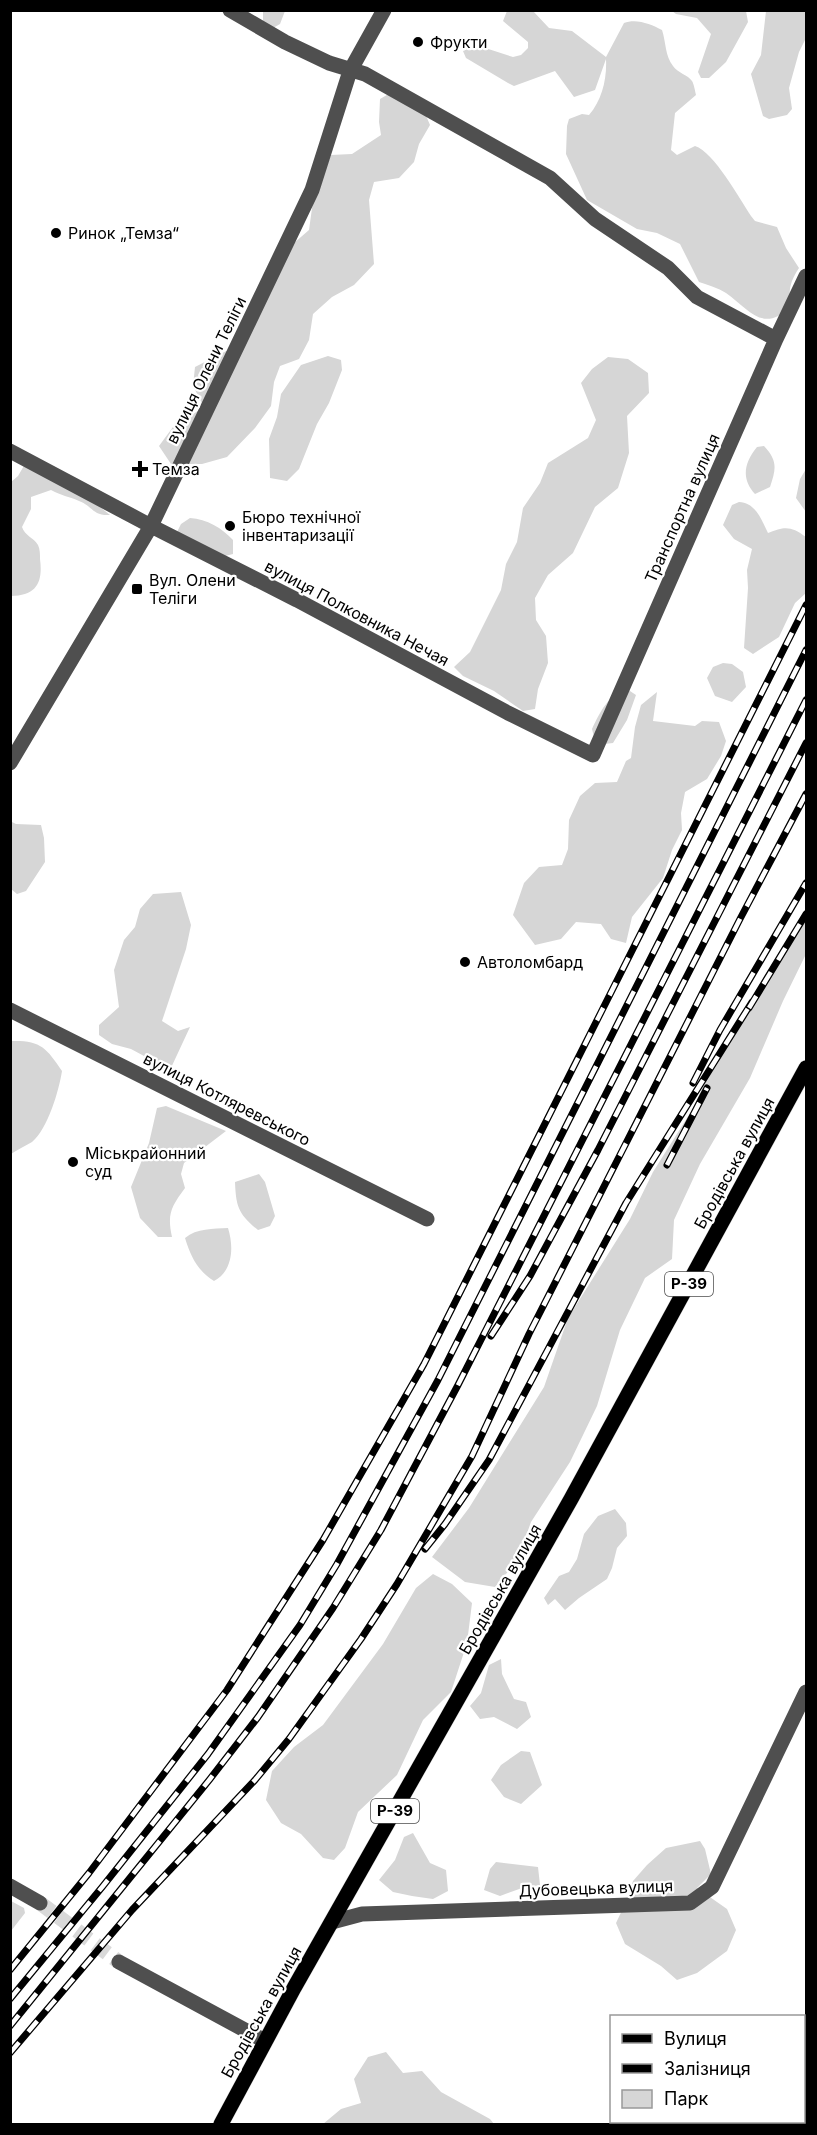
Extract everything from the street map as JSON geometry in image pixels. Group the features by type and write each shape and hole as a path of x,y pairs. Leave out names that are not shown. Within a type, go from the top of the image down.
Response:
{"main road":[{"name":"Бродівська вулиця","path":"221,2124 265,2041 571,1499 807,1068"}],"street":[{"path":"230,10 285,42 350,71 365,74 550,178 595,219 668,267 697,297 776,339"},
{"name":"вулиця Олени Теліги","path":"10,764 151,526 312,190 350,71 384,10"},
{"name":"Транспортна вулиця","path":"593,755 776,339 807,276"},
{"name":"вулиця Полковника Нечая","path":"10,451 508,713 593,755"},
{"name":"вулиця Котляревського","path":"10,1010 427,1219"},
{"name":"Дубовецька вулиця","path":"332,1922 362,1914 690,1903 712,1887 807,1692"},
{"path":"10,1886 40,1903"},
{"path":"119,1962 265,2041"}],"green space":[{"path":"263,11 285,11 280,24 273,28 263,22"},
{"path":"507,11 533,11 549,28 572,31 606,57 624,23 638,21 662,30 670,62 692,81 696,95 675,113 671,150 677,155 695,146 702,150 726,176 755,221 777,227 786,248 799,268 790,286 791,306 772,318 764,319 757,316 726,293 699,282 680,244 657,233 637,229 587,200 566,154 567,126 569,119 582,114 589,115 597,103 606,74 606,59 595,90 574,97 555,71 514,86 466,58 463,51 476,45 513,57 521,55 528,48 528,42 503,21"},
{"path":"672,11 746,11 748,22 726,62 709,78 701,78 698,72 711,34 697,18 676,14"},
{"path":"766,11 806,11 806,38 799,52 789,88 792,109 787,115 769,119 763,116 751,74 761,55"},
{"path":"397,89 419,99 430,125 419,144 414,162 399,178 374,182 369,200 374,264 354,285 332,297 313,314 309,340 299,359 280,366 274,382 271,406 255,428 227,457 202,464 171,464 159,446 173,427 204,407 193,386 195,367 234,347 294,243 309,230 313,201 331,155 352,154 381,135 380,99"},
{"path":"328,356 341,360 342,370 299,469 287,481 270,478 269,439 277,417 281,394 301,365"},
{"path":"608,357 628,359 648,373 649,393 627,416 629,453 618,488 595,507 573,553 548,575 535,598 536,620 546,636 548,663 538,689 535,709 523,711 494,691 463,676 454,667 470,652 501,590 506,564 517,542 523,508 540,483 548,463 588,438 596,420 581,383 592,369"},
{"path":"764,446 774,461 774,475 770,487 755,494 746,477 747,465 757,447"},
{"path":"25,464 84,494 110,515 100,514 84,503 51,490 31,497 31,509 22,527 39,547 41,567 39,581 27,593 11,596 11,482 18,476"},
{"path":"806,469 806,512 796,498 800,479"},
{"path":"739,502 750,505 754,509 768,533 788,528 806,537 806,593 795,603 779,637 753,654 744,648 747,570 752,549 734,539 723,525 732,505"},
{"path":"190,518 208,522 224,532 233,540 233,554 225,556 175,536 181,524"},
{"path":"723,663 732,664 743,672 746,687 732,702 715,696 707,678 713,667"},
{"path":"627,689 636,695 627,720 613,743 596,745 592,729 598,716 615,695"},
{"path":"657,692 653,721 695,726 702,721 719,722 726,741 721,756 707,779 685,792 681,813 682,830 672,850 663,878 632,917 626,943 611,939 601,924 576,922 561,939 535,945 513,915 524,883 539,867 562,865 568,849 569,820 580,796 595,783 617,782 626,761 631,758 635,727 641,705"},
{"path":"10,821 16,824 41,825 44,838 45,862 26,891 17,894 11,889"},
{"path":"181,892 191,925 186,949 162,1021 178,1031 190,1027 170,1070 131,1049 112,1044 99,1035 99,1025 119,1007 114,970 124,940 135,927 140,909 153,894"},
{"path":"806,911 806,954 750,1078 700,1164 674,1220 672,1259 645,1278 620,1330 597,1406 570,1462 531,1522 517,1561 495,1587 465,1582 432,1557 469,1508 544,1387 568,1318 630,1219 653,1172 692,1110 719,1053"},
{"path":"10,1041 29,1042 41,1047 62,1071 48,1119 43,1128 32,1142 11,1154"},
{"path":"166,1106 226,1131 184,1163 181,1174 185,1188 176,1200 170,1216 172,1237 158,1237 140,1218 131,1187 149,1143 157,1108"},
{"path":"259,1174 265,1182 275,1216 270,1226 258,1230 239,1209 235,1182"},
{"path":"228,1228 231,1243 230,1258 225,1271 214,1281 195,1262 185,1238 200,1231"},
{"path":"615,1509 626,1523 627,1536 617,1548 607,1579 565,1610 555,1599 548,1605 544,1598 559,1576 569,1572 577,1559 584,1534 598,1516"},
{"path":"433,1574 452,1584 472,1603 467,1643 451,1692 423,1720 397,1775 358,1812 345,1848 334,1860 323,1858 301,1834 281,1823 266,1800 272,1771 294,1747 323,1725 383,1644 416,1588"},
{"path":"501,1659 502,1674 514,1699 526,1702 531,1717 517,1729 494,1717 480,1719 470,1706 481,1693 489,1665"},
{"path":"521,1751 530,1752 542,1785 521,1804 504,1797 491,1780 501,1765"},
{"path":"413,1833 430,1863 446,1870 448,1891 433,1899 393,1892 379,1880 395,1860 404,1837"},
{"path":"700,1841 705,1849 711,1874 697,1888 727,1909 736,1930 727,1951 697,1973 677,1980 661,1966 625,1944 616,1923 633,1881 647,1865 666,1848"},
{"path":"496,1862 538,1867 540,1885 522,1888 500,1896 484,1890 490,1869"},
{"path":"11,1901 24,1908 25,1913 11,1931"},
{"path":"386,2052 403,2073 422,2071 441,2092 490,2119 494,2124 323,2124 341,2109 361,2103 354,2079 368,2057"}],"tunnel":[{"path":"40,1903 119,1962"}],"railway":[{"path":"10,1970 89,1873 227,1690 323,1540 424,1364 806,605"},
{"path":"10,1999 208,1754 300,1625 337,1564 438,1380 806,650"},
{"path":"10,2026 258,1717 333,1608 381,1530 458,1385 806,700"},
{"path":"491,1336 530,1276 598,1150 806,743"},
{"path":"10,2053 132,1910 255,1780 289,1739 361,1639 397,1584 472,1456 529,1334 806,794"},
{"path":"693,1083 720,1030 806,883"},
{"path":"749,1008 806,914"},
{"path":"425,1549 489,1460 626,1203 752,1002"},
{"path":"667,1165 707,1088"}],"place":[{"name":"Фрукти","path":"418,42"},
{"name":"Ринок „Темза“","path":"56,233"},
{"name":"Темза","path":"140,469"},
{"name":"Бюро технічної інвентаризації","path":"230,526"},
{"name":"Вул. Олени Теліги","path":"137,589"},
{"name":"Автоломбард","path":"465,962"},
{"name":"Міськрайонний суд","path":"73,1162"}]}
